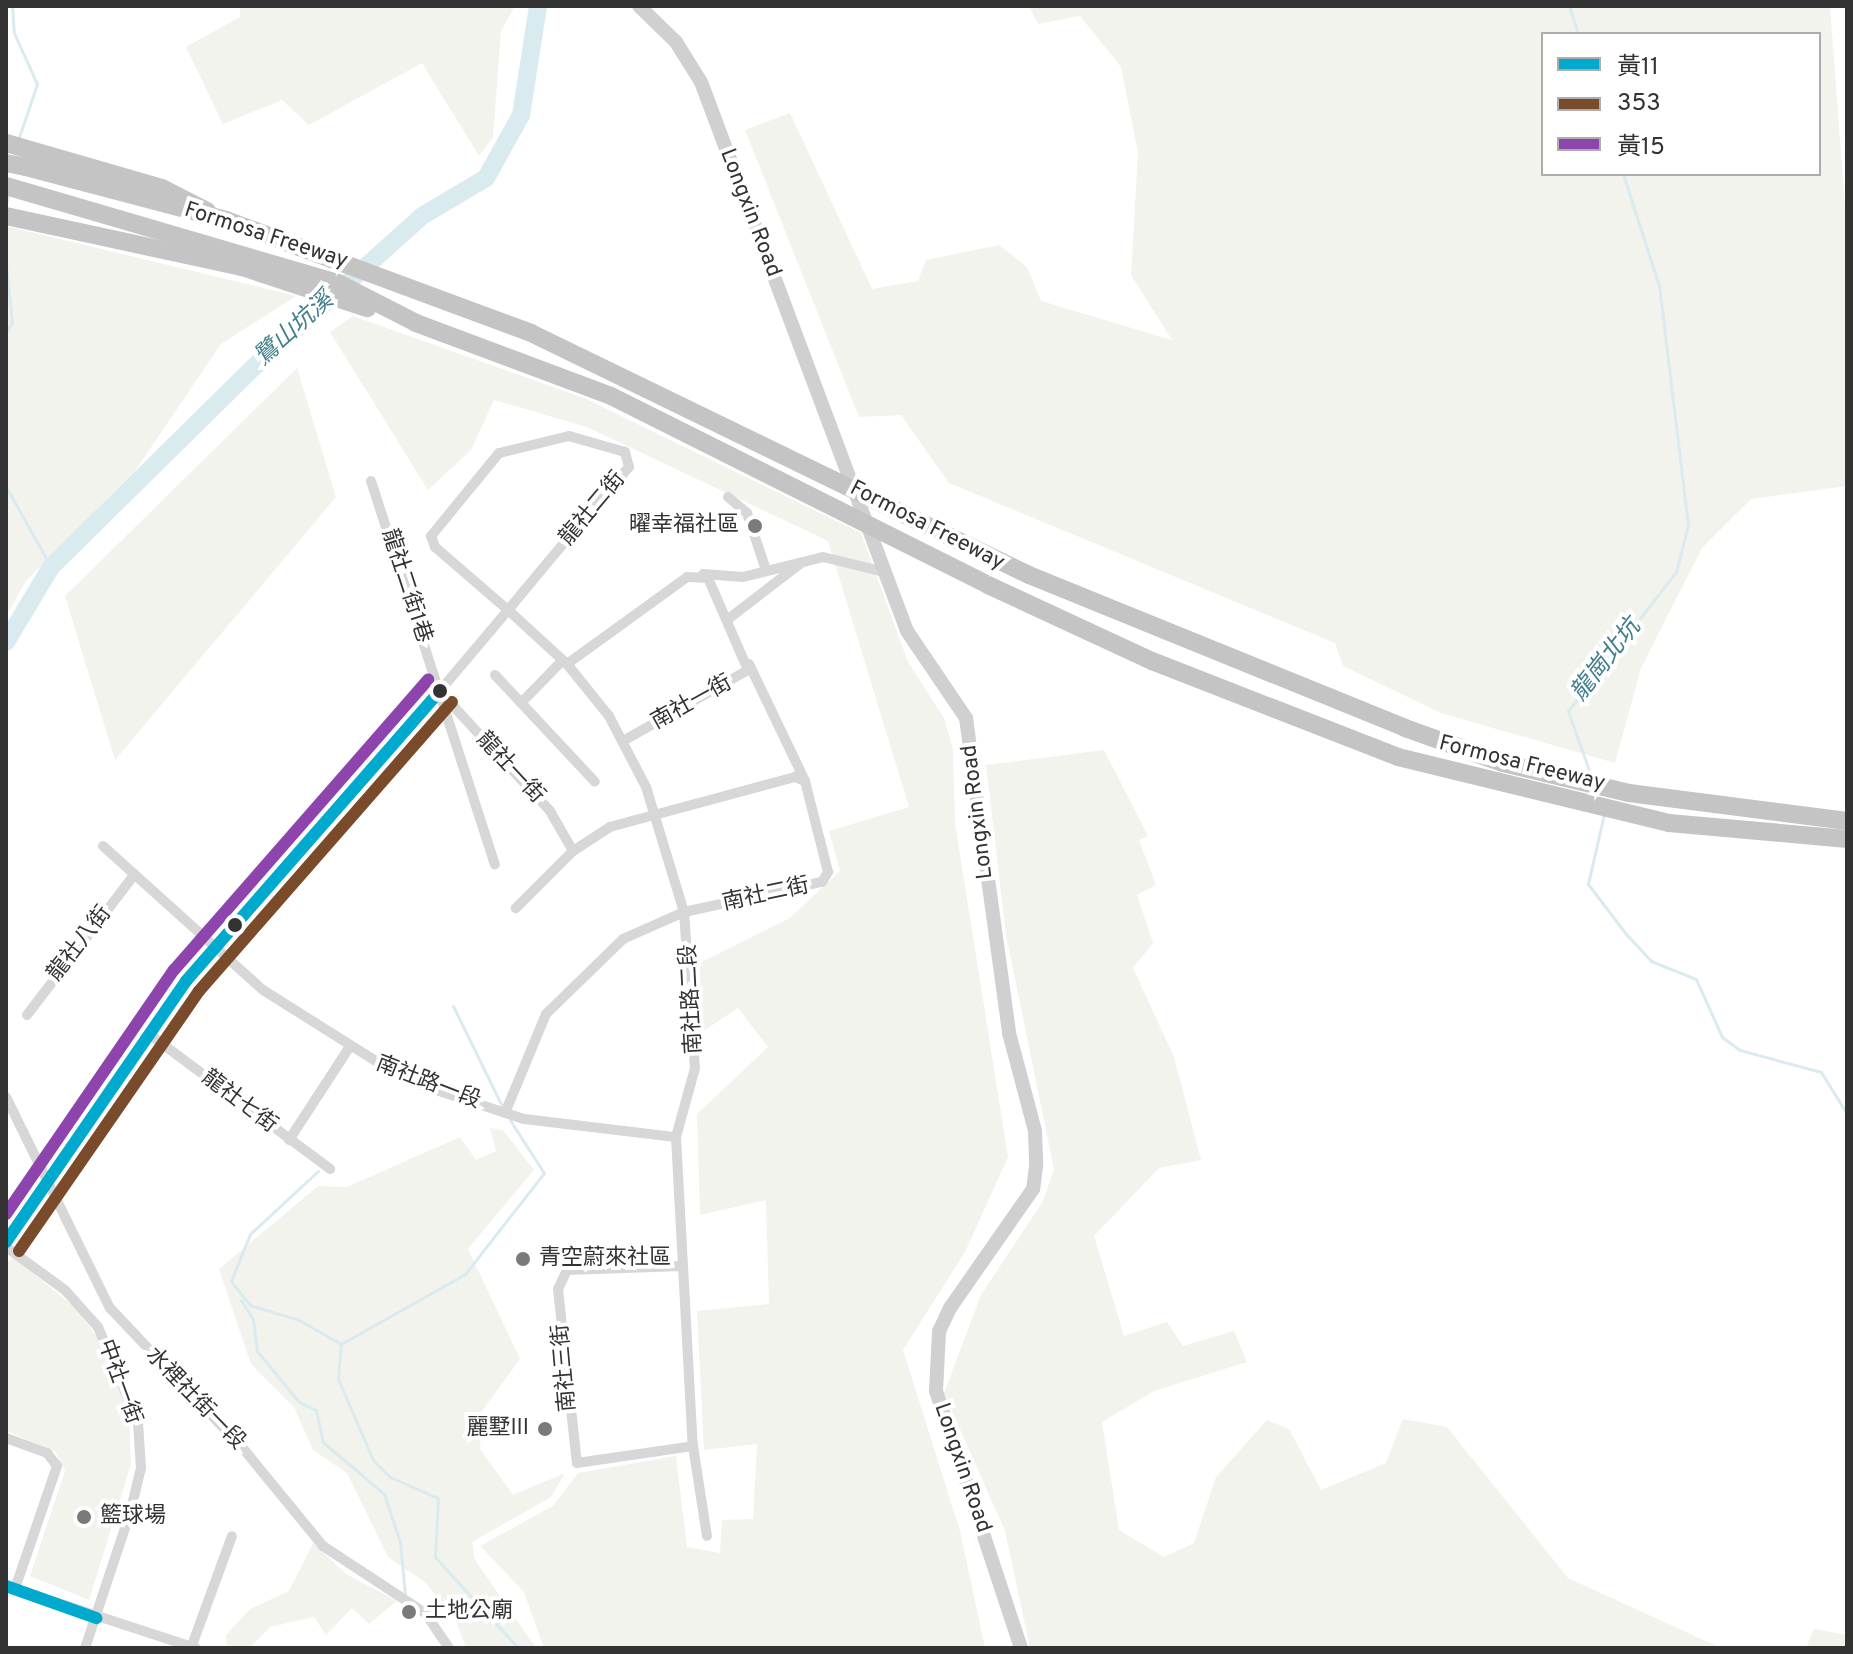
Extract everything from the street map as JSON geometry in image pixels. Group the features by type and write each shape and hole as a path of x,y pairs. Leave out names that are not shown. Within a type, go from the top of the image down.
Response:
{"highway":[{"path":"6,143 162,188 226,220"},
{"name":"Formosa Freeway","path":"6,163 226,220 531,333 1029,575 1259,674 1503,763 1629,793 1847,821"},
{"name":"Formosa Freeway","path":"6,186 239,258 338,283 416,323 611,396 1152,661 1398,757 1669,823 1847,839"},
{"path":"10,217 239,258"}],"street":[{"name":"Longxin Road","path":"639,6 676,42 701,82 916,649 966,718 1009,1033 1035,1131 1033,1189 950,1308 935,1359 938,1408 977,1500 1021,1648"},
{"name":"龍社二街","path":"6,1244 149,1034 213,947 440,691 629,467 630,455 569,436 499,453 433,529 435,547 508,610"},
{"name":"龍社二街1巷","path":"371,481 495,864"},
{"path":"728,497 747,513 766,570"},
{"path":"727,620 807,559"},
{"path":"521,703 565,662 687,577 766,570 807,559 852,559 887,573"},
{"name":"南社一街","path":"625,740 744,674 749,664 703,574"},
{"name":"南社路二段","path":"508,610 565,662 625,740 684,912 695,1068 676,1137 693,1446 707,1536"},
{"name":"南社二街","path":"505,1113 530,1041 574,981 623,939 684,912 822,882 828,872 805,781 749,664"},
{"path":"495,675 595,782"},
{"name":"龍社一街","path":"440,691 550,811 573,851"},
{"path":"516,908 573,851 610,827 650,813 795,777 805,781"},
{"path":"103,846 213,947"},
{"name":"龍社八街","path":"27,1015 134,875"},
{"name":"南社路一段","path":"213,947 349,1048 406,1080 505,1113 676,1137"},
{"name":"龍社七街","path":"149,1034 330,1169"},
{"path":"289,1140 349,1048"},
{"name":"水裡社街一段","path":"6,1097 45,1184 110,1308 246,1452 323,1546 425,1613 449,1648"},
{"name":"中社一街","path":"6,1244 65,1290 98,1327 138,1422 141,1468 85,1648"},
{"name":"南社三街","path":"682,1266 567,1270 558,1289 577,1463 693,1446"},
{"path":"6,1438 47,1453 57,1466 10,1588 193,1647 232,1536"}],"shaded area":[{"path":"240,6 515,6 501,31 493,137 479,156 422,63 309,125 282,100 223,124 186,47 240,17"},
{"path":"1029,6 1830,6 1847,234 1847,486 1751,499 1702,548 1641,668 1615,763 1441,713 1343,666 1335,643 949,483 901,415 859,417 745,130 790,113 872,289 918,281 926,260 999,245 1027,267 1041,301 1172,340 1131,275 1138,153 1121,67 1080,16 1038,24"},
{"path":"6,226 296,296 221,344 135,471 26,581 6,616"},
{"path":"353,316 584,398 861,533 908,662 944,718 953,749 955,823 1008,1157 965,1252 903,1350 960,1531 985,1648 544,1648 524,1592 480,1546 553,1506 578,1473 676,1456 687,1547 720,1553 722,1520 753,1519 757,1444 704,1450 697,1311 769,1304 766,1200 700,1215 697,1114 768,1047 738,1008 699,1034 700,963 790,918 840,871 829,831 909,807 828,541 587,427 494,400 471,450 428,490 330,332"},
{"path":"297,368 336,497 115,760 65,596"},
{"path":"1104,750 1148,836 1139,840 1156,885 1137,895 1153,943 1133,968 1174,1057 1201,1160 1159,1168 1094,1236 1124,1336 1167,1322 1183,1346 1234,1331 1247,1362 1154,1391 1102,1422 1119,1530 1164,1557 1194,1543 1216,1477 1267,1420 1289,1429 1321,1490 1386,1463 1403,1419 1447,1427 1568,1578 1721,1648 1030,1648 1005,1531 944,1393 981,1295 1043,1201 1054,1169 1006,935 986,765"},
{"path":"490,1128 503,1130 534,1170 468,1249 520,1359 482,1411 480,1449 513,1495 565,1473 551,1497 472,1542 475,1560 536,1648 466,1648 456,1621 426,1583 388,1557 347,1473 313,1450 294,1407 251,1364 219,1269 318,1186 347,1187 460,1137 476,1160 496,1151"},
{"path":"14,1257 74,1307 112,1356 129,1417 131,1464 89,1600 30,1576 65,1471 55,1451 6,1431 6,1263"},
{"path":"313,1543 346,1574 397,1601 369,1624 352,1608 326,1635 314,1617 270,1627 249,1648 227,1648 226,1635 250,1609 289,1591"},
{"path":"1814,1629 1847,1635 1847,1648 1806,1648"}],"waterway":[{"path":"12,6 14,33 37,84 18,140"},
{"name":"鷺山坑溪","path":"6,642 51,567 255,366 422,216 486,178 521,115 538,6"},
{"name":"龍崗北坑","path":"1569,6 1577,32"},
{"name":"龍崗北坑","path":"1591,776 1568,711 1676,572 1688,525 1659,286 1624,176"},
{"path":"6,205 8,195"},
{"path":"6,266 12,322 6,333"},
{"path":"6,487 51,567"},
{"name":"龍崗北坑","path":"1604,814 1588,884 1626,934 1651,961 1696,979 1722,1037 1740,1050 1821,1072 1847,1114"},
{"path":"453,1006 501,1104"},
{"path":"341,1344 465,1274 544,1173 510,1120"},
{"path":"318,1171 250,1234 231,1281 250,1305 299,1320 341,1344 338,1379 373,1460 390,1477 438,1498 435,1557 518,1648"},
{"path":"241,1300 253,1319 257,1351 299,1402 316,1410 323,1442 384,1494 400,1542 405,1595"}],"transit line":[{"name":"黃15","path":"6,1214 174,970 428,680"},
{"name":"黃11","path":"6,1242 186,981 440,691"},
{"name":"353","path":"19,1251 199,991 452,702"},
{"name":"黃11","path":"6,1586 96,1618"}],"place":[{"name":"曜幸福社區","path":"755,526"},
{"name":"青空蔚來社區","path":"523,1259"},
{"name":"麗墅III","path":"545,1429"},
{"name":"籃球場","path":"84,1517"},
{"name":"土地公廟","path":"409,1612"}]}
